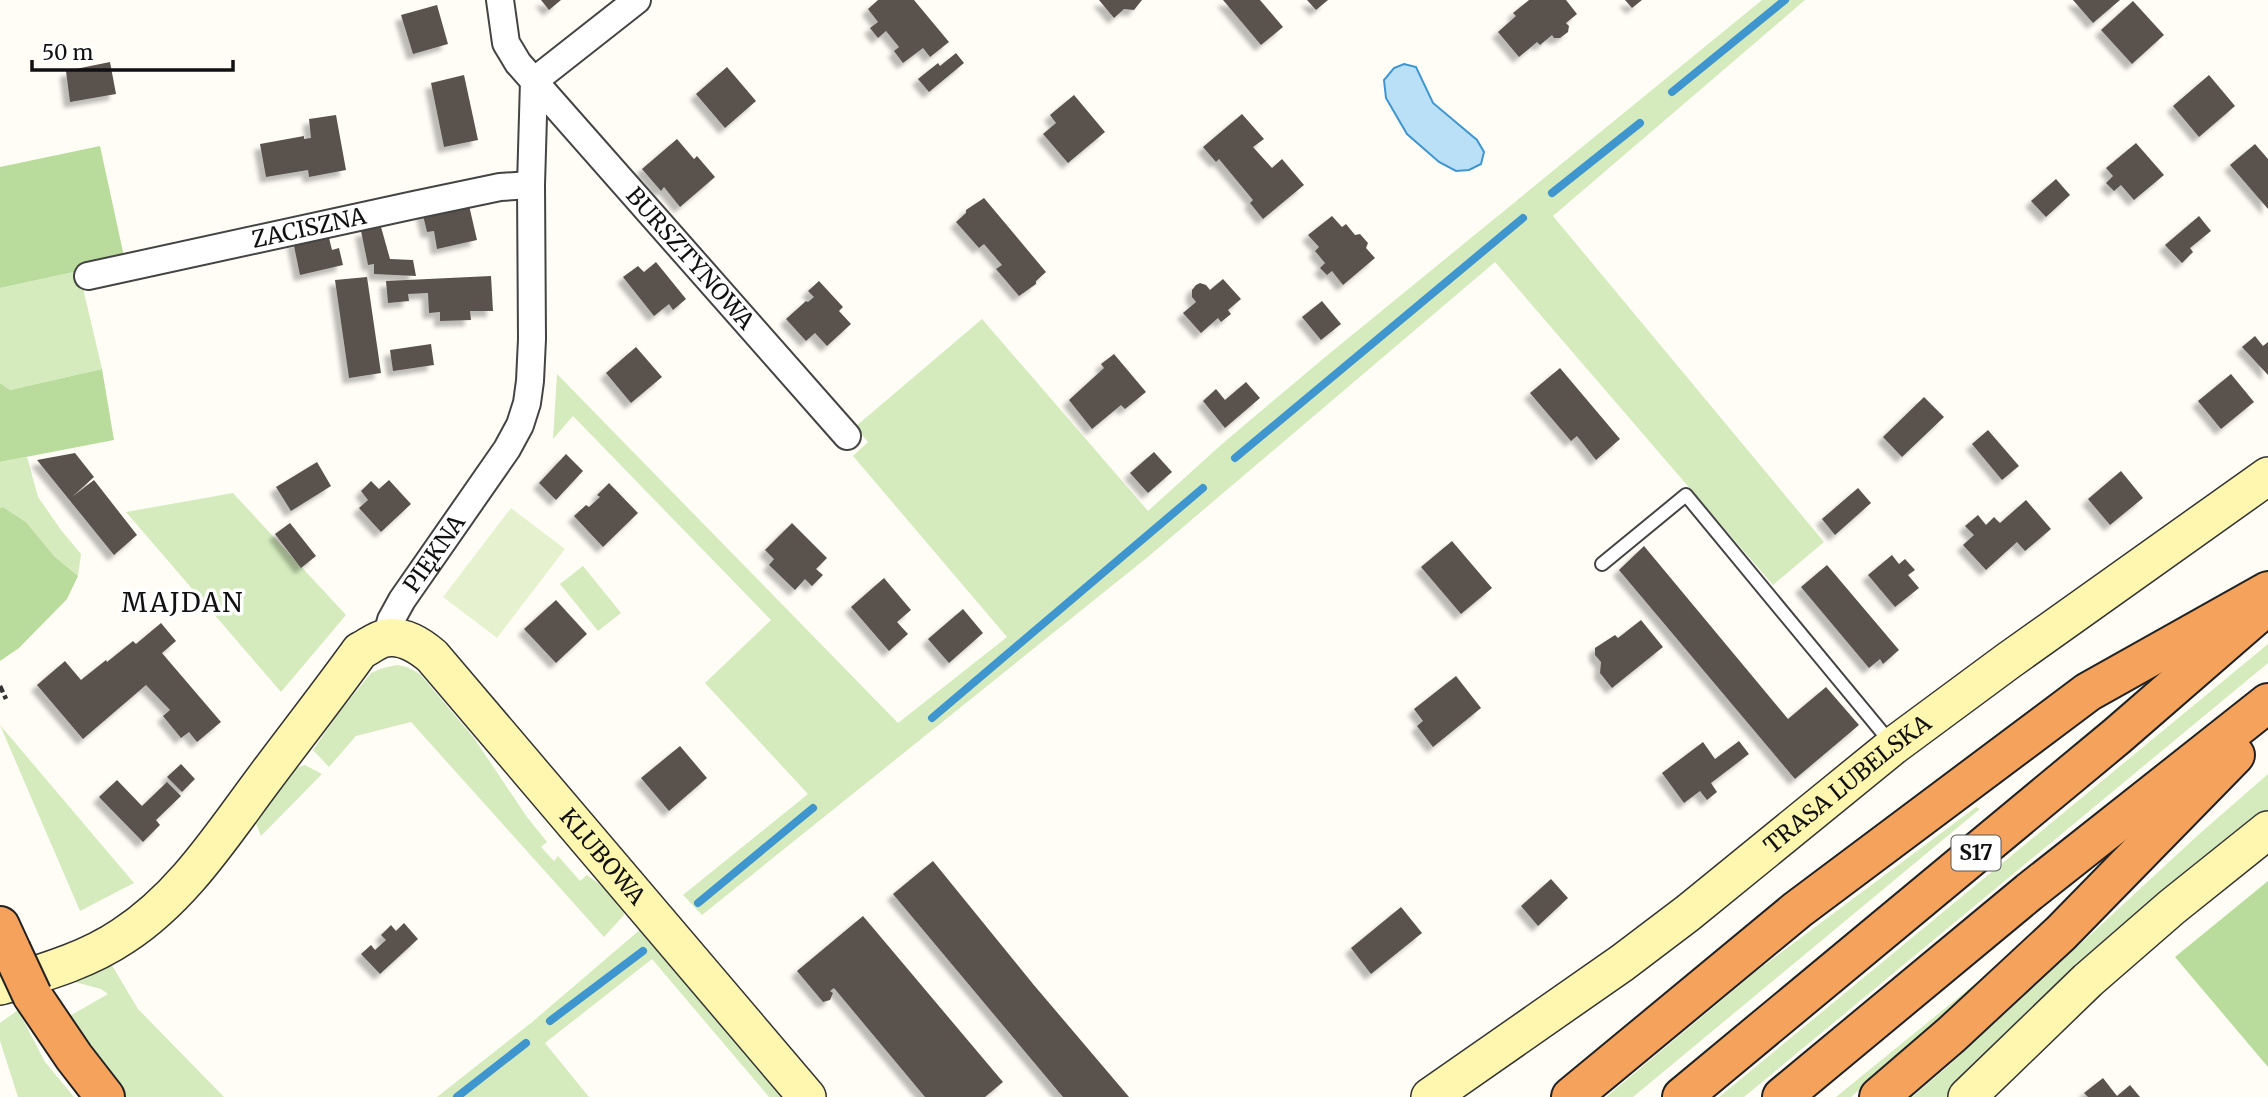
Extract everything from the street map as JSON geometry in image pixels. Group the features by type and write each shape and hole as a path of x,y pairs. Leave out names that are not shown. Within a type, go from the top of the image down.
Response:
{"highway":[{"path":"1571,1097 1797,910 2088,692 2268,591"},
{"name":"S17","path":"1682,1097 2117,736 2268,605"},
{"path":"1782,1097 2018,901 2268,703"},
{"path":"1879,1097 1951,1035 2061,933 2268,721"},
{"path":"6,938 16,990 106,1097"}],"street":[{"name":"BURSZTYNOWA","path":"500,0 506,43 518,63 847,436"},
{"path":"534,81 637,0"},
{"name":"PIĘKNA","path":"386,638 391,620 402,600 507,450 520,425 528,392 532,339 531,185 534,81"},
{"name":"ZACISZNA","path":"88,275 500,187 531,185"},
{"name":"TRASA LUBELSKA","path":"1430,1097 1622,963 1688,913 1893,746 2268,476"},
{"path":"16,990 47,971 121,938 157,911 202,862 360,651 386,638"},
{"name":"KLUBOWA","path":"386,638 405,639 432,656 807,1097"},
{"path":"1979,1090 2088,980 2172,907 2268,830"}],"lane":[{"path":"1602,564 1686,495 1893,746"}],"path":[{"path":"0,686 6,699"}],"green space":[{"path":"1762,0 1805,0 1553,216 1824,542 1773,585 1495,262 1149,556 702,915 683,895 808,794 705,683 771,620 573,416 553,439 557,374 898,723 1007,637 853,456 868,442 855,427 982,319 1148,511 1324,358"},
{"path":"100,146 125,261 0,288 0,167"},
{"path":"79,271 102,369 10,390 0,383 0,288"},
{"path":"102,369 114,440 0,462 0,383 10,390"},
{"path":"27,457 38,497 81,554 78,576 54,556 26,522 3,507 0,508 0,462"},
{"path":"233,493 346,615 281,692 126,512"},
{"path":"3,507 26,522 54,556 78,576 67,599 19,648 0,661 0,508"},
{"path":"511,508 565,549 497,638 443,597"},
{"path":"583,566 621,613 598,631 560,584"},
{"path":"2268,644 2268,663 1744,1097 1719,1097"},
{"path":"397,665 420,674 474,738 547,842 541,847 554,861 558,856 580,881 587,875 622,901 624,915 604,937 411,722 356,736 329,767 313,750 371,673"},
{"path":"0,725 134,883 80,911"},
{"path":"305,765 322,774 261,836 255,821 289,770"},
{"path":"2268,774 2268,812 2119,933 1947,1097 1912,1097 2197,836"},
{"path":"1976,807 1980,809 1633,1097 1606,1097 1759,969"},
{"path":"2268,881 2268,1067 2175,957"},
{"path":"642,928 785,1097 769,1097 652,959 545,1043 589,1097 437,1097 531,1023"},
{"path":"2040,931 1851,1097 1836,1097"},
{"path":"107,957 138,1009 224,1097 119,1097 61,1021 108,994 101,989 71,981"},
{"path":"18,1010 45,1062 74,1097 18,1097 0,1041 0,1023"}],"water":[{"path":"1404,64 1416,67 1433,103 1477,140 1484,152 1481,164 1469,170 1456,171 1439,162 1407,134 1386,98 1384,80 1394,68"}],"building":[{"path":"541,0 561,0 549,10"},
{"path":"878,0 914,0 949,42 930,57 923,48 903,63 894,51 899,47 886,31 878,38 870,28 878,22 868,9"},
{"path":"1099,0 1142,0 1134,10 1124,9 1114,18"},
{"path":"1223,0 1260,0 1283,27 1261,45"},
{"path":"1307,0 1328,0 1316,10"},
{"path":"1529,0 1566,0 1577,14 1566,23 1569,26 1568,32 1560,38 1554,38 1552,35 1540,45 1537,42 1519,57 1498,32 1516,16 1513,13"},
{"path":"1625,0 1642,0 1632,8"},
{"path":"2073,0 2120,0 2093,23"},
{"path":"2133,1 2164,35 2132,64 2101,30"},
{"path":"437,5 448,44 413,54 401,15"},
{"path":"956,53 964,63 929,92 918,79"},
{"path":"110,62 116,94 70,102 66,71"},
{"path":"727,67 756,101 725,128 696,94"},
{"path":"464,75 478,140 444,147 431,83"},
{"path":"2209,75 2235,106 2199,137 2173,106"},
{"path":"1074,95 1105,132 1068,163 1043,134 1056,123 1050,115"},
{"path":"1242,114 1264,139 1253,147 1272,168 1282,159 1304,185 1263,219 1250,203 1253,200 1219,159 1216,162 1203,147"},
{"path":"336,115 346,170 309,177 308,170 266,177 260,144 304,136 304,139 311,138 309,119"},
{"path":"677,139 694,159 697,156 715,177 680,207 664,187 661,191 642,169"},
{"path":"2136,143 2164,175 2134,200 2121,185 2114,191 2106,183 2113,176 2106,168"},
{"path":"2255,144 2268,159 2268,209 2230,165"},
{"path":"2056,179 2070,195 2046,217 2031,201"},
{"path":"984,198 1046,272 1036,284 1019,296 996,269 1002,265 984,244 979,248 956,222 966,210"},
{"path":"468,201 477,240 437,249 434,231 427,232 422,211"},
{"path":"1332,216 1342,227 1346,224 1355,235 1360,234 1368,243 1366,248 1375,258 1343,285 1332,271 1327,275 1320,268 1325,263 1315,251 1319,247 1308,235"},
{"path":"2199,216 2211,231 2190,248 2193,252 2182,263 2165,245"},
{"path":"381,227 390,259 413,260 416,276 374,274 374,264 368,265 361,231"},
{"path":"328,234 332,250 339,248 343,265 300,275 293,241"},
{"path":"656,262 686,299 673,310 669,304 654,316 623,277 638,266 644,272"},
{"path":"491,276 493,311 470,311 471,320 440,321 440,312 429,313 428,293 408,294 409,301 388,303 386,281"},
{"path":"367,277 381,373 349,378 335,280"},
{"path":"1223,279 1241,299 1228,310 1231,314 1221,322 1218,318 1201,333 1183,313 1196,302 1192,297 1192,290 1200,283 1210,290"},
{"path":"819,281 843,307 839,311 851,324 827,346 815,333 806,341 786,319 814,297 808,291"},
{"path":"1322,301 1341,324 1321,340 1302,317"},
{"path":"2255,336 2263,346 2268,342 2268,375 2242,347"},
{"path":"431,344 434,365 393,371 390,350"},
{"path":"636,347 662,377 631,403 606,373"},
{"path":"1114,354 1146,392 1125,409 1121,405 1092,429 1069,400 1104,368 1101,364"},
{"path":"1560,368 1620,439 1596,460 1577,436 1571,441 1530,393"},
{"path":"2231,374 2254,402 2221,429 2198,401"},
{"path":"1246,382 1260,398 1225,428 1203,401 1216,389 1225,400"},
{"path":"1924,397 1944,417 1902,457 1883,437"},
{"path":"1988,430 2019,466 2002,480 1972,444"},
{"path":"1154,452 1172,472 1148,493 1130,473"},
{"path":"75,453 94,477 72,497 94,480 137,535 114,555 37,460"},
{"path":"566,454 583,471 556,500 539,483"},
{"path":"317,462 331,486 291,511 276,487"},
{"path":"2121,471 2143,498 2110,525 2088,499"},
{"path":"389,480 411,504 381,532 359,508 368,500 361,491 371,481 379,489"},
{"path":"609,483 638,513 603,547 574,516 600,497 597,495"},
{"path":"1858,488 1871,503 1835,535 1822,519"},
{"path":"2026,500 2051,529 2025,551 2017,542 1986,570 1963,545 1974,535 1965,526 1978,515 1986,525 1994,517 2000,523"},
{"path":"290,523 316,556 301,568 275,534"},
{"path":"792,523 827,558 816,569 823,575 812,586 805,579 795,590 769,565 774,559 765,550"},
{"path":"1452,541 1492,588 1461,614 1421,567"},
{"path":"1644,546 1788,719 1826,687 1859,725 1795,779 1619,570"},
{"path":"1892,555 1899,564 1905,559 1915,570 1908,575 1919,588 1895,607 1868,575"},
{"path":"1827,565 1899,650 1883,664 1880,659 1869,668 1801,587"},
{"path":"884,578 911,610 897,622 908,634 889,651 851,607"},
{"path":"556,600 587,634 556,663 524,629"},
{"path":"963,609 983,633 949,663 928,639"},
{"path":"1641,620 1663,647 1612,688 1600,673 1601,662 1595,655 1595,648 1615,635 1618,638"},
{"path":"161,623 176,641 162,653 221,722 197,742 189,732 181,738 163,716 170,710 146,685 83,739 37,685 65,661 81,680 133,641 136,644"},
{"path":"1456,676 1481,708 1433,747 1417,726 1423,721 1414,709"},
{"path":"1739,741 1749,754 1711,783 1717,792 1707,800 1700,791 1684,803 1662,773 1703,742 1715,759"},
{"path":"680,746 707,778 669,811 641,778"},
{"path":"181,764 195,779 182,792 167,777"},
{"path":"117,780 142,806 167,782 181,796 156,820 160,825 143,842 99,797"},
{"path":"933,861 1129,1097 1063,1097 893,894"},
{"path":"1551,879 1568,898 1538,926 1521,906"},
{"path":"1401,907 1422,933 1371,974 1351,948"},
{"path":"863,916 1003,1082 985,1097 925,1097 834,988 830,991 833,993 830,1000 823,1002 797,971"},
{"path":"404,923 418,939 380,974 361,954 371,945 375,950 386,940 381,935 391,925 396,931"},
{"path":"2103,1078 2117,1096 2130,1085 2140,1097 2088,1097 2084,1093"}],"waterway":[{"path":"1672,92 1785,0"},
{"path":"1552,193 1640,123"},
{"path":"1235,458 1523,218"},
{"path":"932,718 1203,488"},
{"path":"698,903 813,808"},
{"path":"550,1021 643,951"},
{"path":"457,1097 526,1043"}],"district":[{"name":"MAJDAN","path":"183,603"}]}
